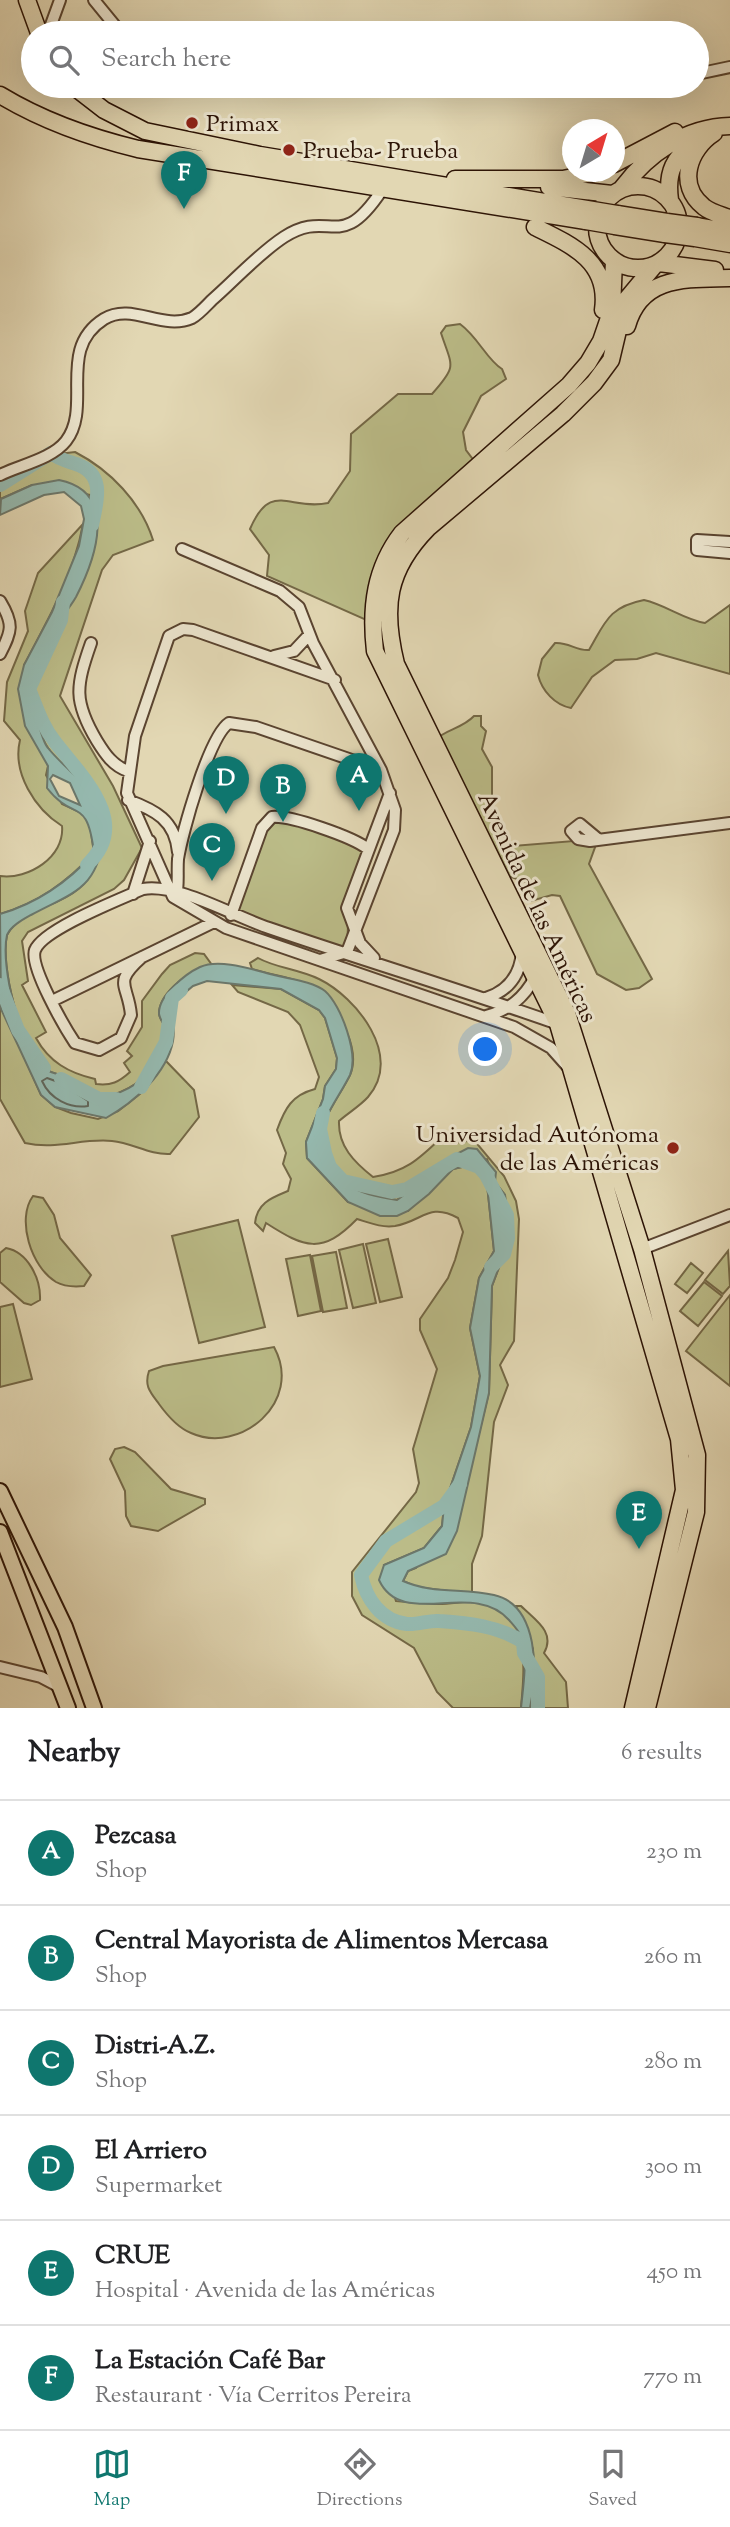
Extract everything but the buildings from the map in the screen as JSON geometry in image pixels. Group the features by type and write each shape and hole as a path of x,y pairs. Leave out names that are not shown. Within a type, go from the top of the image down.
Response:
{"highway":[{"path":"27,0 35,21"},
{"path":"0,95 27,111 99,139 382,190 586,215"},
{"path":"88,98 104,110 145,131 260,155 410,179 586,215 696,232 730,244"},
{"path":"625,158 664,136 691,128 721,128"},
{"path":"608,254 598,237 597,219 601,208 653,155 676,140 721,128"},
{"path":"657,264 673,249 679,235 679,220 673,203 669,174 677,156 697,140 721,128"},
{"path":"721,128 700,144 690,160 687,172 689,185 704,207 729,223"},
{"path":"410,179 562,179"},
{"path":"473,179 617,191 648,186 673,203 729,223"},
{"path":"472,203 608,254 631,267 657,264 730,271"},
{"path":"696,232 729,223"},
{"path":"535,227 584,253 601,279 604,306 594,354"},
{"name":"Avenida de las Américas","path":"608,254 612,309 594,354 569,385 402,533 387,556 373,597 375,651 529,953 574,1031 642,1249 697,1455 699,1485 696,1512 647,1708"},
{"name":"Avenida de las Américas","path":"529,953 396,663 387,621 391,586 406,553 428,528 563,414 594,383 611,360 625,301 657,264"},
{"path":"611,360 631,313 649,291 675,280 730,278"},
{"path":"529,953 535,978"},
{"name":"Avenida de las Américas","path":"535,978 558,1024 573,1072 679,1440 684,1474 679,1516 633,1708"},
{"path":"558,1024 574,1031"}],"main road":[{"path":"0,1490 65,1627 94,1708"},
{"path":"0,1532 19,1575 68,1708"},
{"path":"19,1575 39,1569"}],"street":[{"path":"52,21 60,0"},
{"path":"94,0 111,21"},
{"path":"709,71 730,67"},
{"path":"0,475 51,453 65,442 74,426 75,370 86,337 97,324 121,312 170,322 193,317 284,237 306,226 338,229 354,223 367,212 382,190"},
{"path":"730,542 697,546 730,553"},
{"path":"182,549 280,591 304,614 309,635 381,770 395,810 394,830 352,927 347,952"},
{"path":"0,601 9,615 11,626 0,654"},
{"path":"335,680 193,630 183,629 169,636 135,736 128,771 128,800 174,893 214,922 486,1016 538,1039 573,1072"},
{"path":"271,656 294,652 309,635"},
{"path":"91,643 78,681 81,712 107,756 128,771"},
{"path":"174,893 178,858 208,755 218,731 229,723 236,721 257,727 381,770"},
{"path":"379,962 365,949 352,927 349,899 390,793"},
{"path":"128,800 162,815 174,833 178,858"},
{"path":"232,915 262,828 272,817 280,816 325,831 368,849"},
{"path":"598,839 730,823"},
{"path":"133,894 150,841"},
{"path":"142,957 127,972 122,984 131,1007 129,1024 121,1038 107,1048 89,1049 75,1043 52,1001 34,958 40,942 133,894 156,887 558,1024"},
{"path":"232,915 243,933"},
{"path":"52,1001 214,922"},
{"path":"318,960 347,952"},
{"path":"486,998 496,995 512,982 529,953"},
{"path":"394,986 400,969"},
{"path":"486,1016 510,1007 520,999 535,978"},
{"path":"448,1003 453,987"},
{"path":"642,1249 730,1215"},
{"path":"41,1677 49,1658"},
{"path":"0,1667 41,1677 60,1687"}],"green space":[{"path":"460,324 502,369 506,379 481,396 463,432 466,450 478,466 402,533 373,623 267,576 269,555 250,529 258,514 274,501 328,503 350,471 351,434 398,394 432,394 446,377 450,365 441,333 446,326"},
{"path":"75,452 100,468 123,488 141,513 153,540 113,555 102,570 60,696 113,786 142,848 124,880 114,889 28,932 22,941 28,981 22,985 46,1032 36,1038 47,1054 68,1070 95,1079 96,1084 114,1082 130,1072 124,1063 132,1056 127,1051 142,1027 142,1001 162,974 170,965 195,953 204,954 212,965 187,976 165,997 159,1013 167,1030 167,1038 156,1063 136,1084 99,1099 68,1078 46,1070 35,1057 20,1024 6,965 7,935 16,923 70,895 83,885 94,870 101,849 103,830 96,803 45,743 34,705 33,691 35,676 50,640 90,562 95,542 95,520 90,495 32,485 0,499 0,475 58,454"},
{"path":"83,524 67,579 24,665 48,766 46,775 62,804 84,814 90,825 94,853 51,890 27,904 0,914 0,876 22,874 43,864 58,847 61,837 62,826 43,810 28,789 19,765 20,740 4,721 7,682 28,631 25,611 38,573"},
{"path":"644,600 705,623 730,605 730,674 656,653 637,659 615,660 592,677 571,708 550,696 538,675 542,659 555,643 589,650 604,624 615,612"},
{"path":"474,716 481,716 481,726 486,731 482,749 492,767 492,828 513,846 598,839 589,864 652,979 639,988 626,990 597,974 560,896 552,895 531,901 525,895 526,882 496,872 434,741"},
{"path":"272,817 368,849 349,899 347,952 231,915"},
{"path":"258,958 319,979 347,999 371,1029 381,1064 378,1081 368,1097 339,1121 344,1146 360,1165 373,1177 384,1175 410,1164 441,1138 449,1144 474,1140 504,1176 516,1201 519,1219 514,1341 500,1365 508,1385 494,1422 482,1536 472,1564 472,1594 417,1587 403,1581 408,1571 416,1568 463,1499 489,1392 492,1286 504,1254 508,1231 505,1195 495,1182 487,1159 445,1160 397,1200 368,1194 340,1177 318,1142 327,1115 352,1070 353,1054 349,1038 330,1002 321,993 299,981 252,969 250,963"},
{"path":"232,985 281,989 319,1010 325,1018 337,1058 336,1069 325,1086 323,1099 306,1142 307,1158 348,1202 408,1211 453,1169 471,1165 486,1175 494,1251 479,1278 470,1328 480,1376 471,1427 444,1506 442,1526 424,1548 384,1565 396,1601 439,1604 483,1602 499,1608 510,1617 522,1645 521,1708 453,1708 437,1692 414,1648 362,1615 352,1596 352,1572 416,1492 419,1483 413,1449 437,1369 420,1330 420,1319 448,1278 455,1260 463,1232 458,1218 433,1212 405,1224 390,1226 357,1219 334,1238 313,1244 292,1238 266,1223 263,1231 255,1223 262,1206 288,1191 291,1179 283,1164 286,1153 277,1130 280,1122 295,1099 315,1089 319,1077 300,1025 288,1012 238,992"},
{"path":"0,1003 41,1095 55,1107 98,1119 118,1111 146,1089 164,1059 194,1090 199,1117 170,1154 155,1153 112,1141 48,1145 25,1143 0,1099"},
{"path":"33,1196 43,1198 54,1215 60,1238 91,1275 84,1286 59,1284 39,1265 26,1229 28,1206"},
{"path":"238,1220 265,1327 199,1343 172,1236"},
{"path":"388,1239 402,1297 380,1302 366,1244"},
{"path":"363,1244 376,1303 353,1308 339,1250"},
{"path":"6,1248 21,1255 32,1268 40,1300 31,1305 24,1303 0,1282 0,1253"},
{"path":"728,1251 730,1286 723,1294 705,1280"},
{"path":"336,1252 347,1308 323,1312 312,1256"},
{"path":"310,1255 321,1311 298,1316 286,1259"},
{"path":"691,1263 703,1273 687,1293 675,1284"},
{"path":"704,1282 722,1296 698,1326 680,1311"},
{"path":"730,1295 730,1386 686,1351"},
{"path":"13,1304 32,1379 0,1387 0,1307"},
{"path":"274,1347 281,1367 281,1387 274,1404 262,1419 247,1430 229,1437 210,1438 186,1431 169,1417 149,1389 149,1371 163,1366"},
{"path":"124,1447 135,1452 171,1489 205,1499 205,1504 158,1531 131,1526 126,1516 125,1491 110,1459 115,1449"},
{"path":"516,1606 521,1606 538,1621 546,1633 547,1646 544,1653 566,1682 568,1708 530,1708 533,1649"}],"water":[{"path":"59,480 78,487 90,498 96,512 98,528 90,564 76,597 46,643 37,668 33,693 45,744 92,795 103,817 104,829 97,864 83,885 21,921 7,935 6,966 9,985 27,1042 46,1070 68,1078 99,1099 136,1084 155,1063 167,1039 167,1031 159,1014 160,1007 174,986 194,970 208,965 227,964 307,983 325,991 331,998 342,1018 350,1043 350,1075 327,1115 318,1142 340,1177 357,1190 397,1200 445,1160 468,1148 477,1149 496,1172 495,1182 505,1195 508,1230 504,1254 492,1286 489,1393 457,1531 446,1554 408,1571 403,1581 425,1588 494,1595 509,1601 520,1612 532,1642 534,1660 530,1708 521,1708 523,1643 518,1630 509,1620 494,1609 477,1603 404,1602 390,1594 379,1580 384,1565 424,1548 442,1526 444,1506 471,1427 480,1376 470,1328 479,1278 494,1251 486,1175 471,1165 453,1169 429,1194 408,1211 397,1216 380,1216 348,1202 307,1158 306,1142 323,1099 325,1086 336,1069 337,1058 325,1018 319,1010 281,989 207,981 193,986 173,1003 174,1036 164,1065 137,1096 106,1118 55,1107 41,1095 1,1009 0,914 40,898 74,873 94,853 91,835 83,816 56,798 47,788 48,766 25,726 18,689 24,665 52,612 79,546 84,519 81,506 64,492 44,495 0,515 1,499 32,485","holes":["53,775 70,783 80,805 59,796 50,779"]}],"waterway":[{"path":"0,485 51,453 86,469 96,481 97,498 92,525"},
{"path":"63,602 61,620 29,689 47,730 89,786 104,817 105,833 100,849 87,865"},
{"path":"0,985 18,1030 44,1068"},
{"path":"141,1087 166,1042 172,998 181,990"},
{"path":"61,1079 99,1099 116,1099"},
{"path":"323,1113 320,1129 325,1153 330,1167 343,1181 392,1192 407,1189 457,1159 479,1167 507,1215 508,1238 504,1254 491,1267"},
{"path":"460,1484 444,1506 386,1541 361,1575 363,1584 382,1614 398,1622 472,1624 504,1632 523,1642 524,1653 538,1677 538,1708"}],"place":[{"name":"Primax","path":"192,123"},
{"name":"Prueba- Prueba","path":"289,150"},
{"name":"La Estación Café Bar","path":"184,209"},
{"name":"Pezcasa","path":"359,811"},
{"name":"El Arriero","path":"226,814"},
{"name":"Central Mayorista de Alimentos Mercasa","path":"283,822"},
{"name":"Distri-A.Z.","path":"212,881"},
{"name":"Universidad Autónoma de las Américas","path":"673,1148"},
{"name":"CRUE","path":"639,1549"}]}
